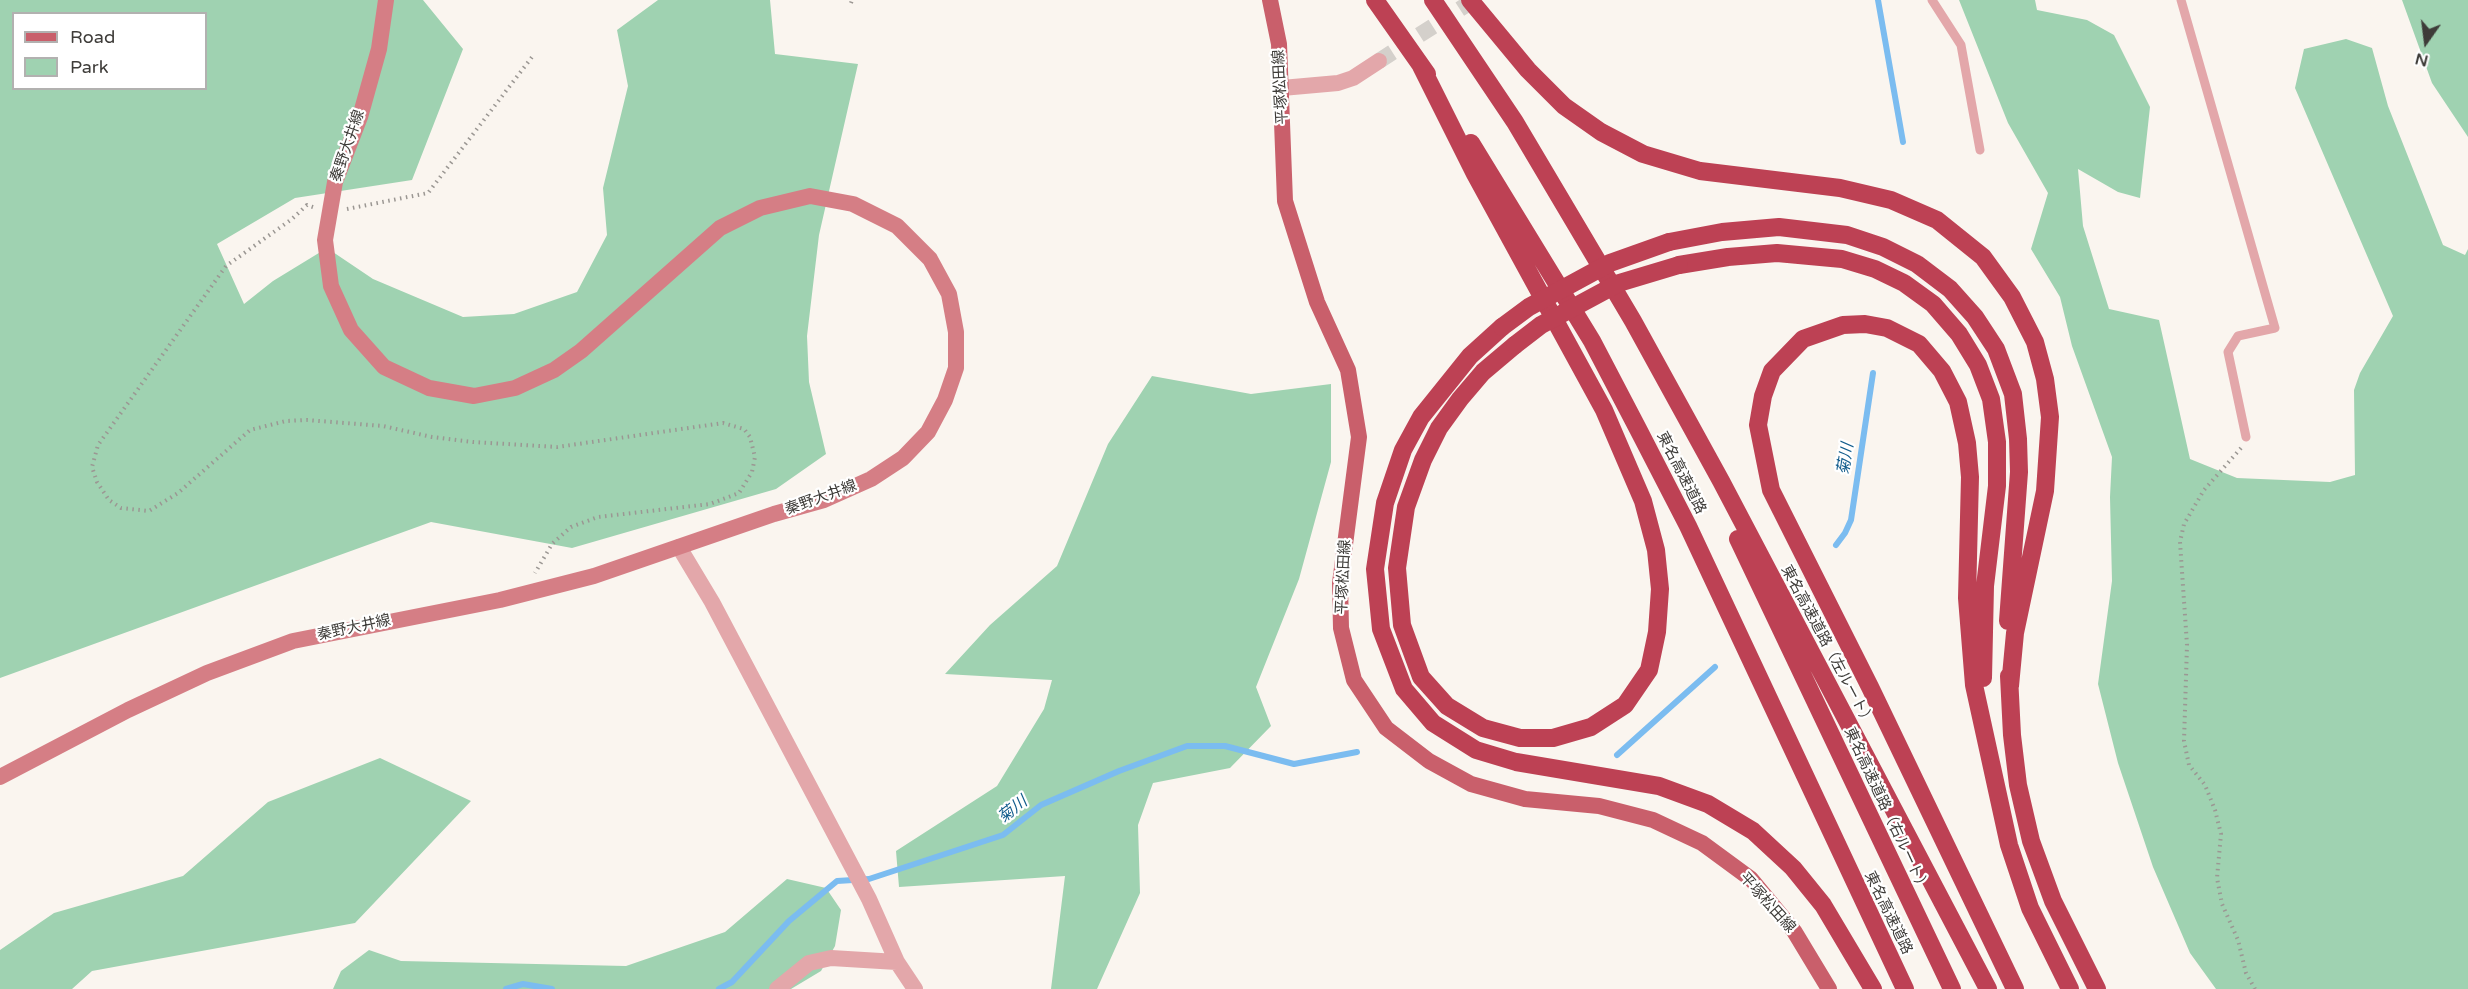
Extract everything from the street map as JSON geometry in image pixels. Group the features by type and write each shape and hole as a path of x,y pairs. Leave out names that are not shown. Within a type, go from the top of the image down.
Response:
{"highway":[{"name":"東名高速道路","path":"1375,0 1421,66 1526,230 1592,341 1693,536 1905,989"},
{"path":"1433,0 1515,122 1633,321"},
{"path":"1470,0 1528,70 1564,106 1601,132 1643,154 1700,171 1840,188 1891,200 1937,220 1983,257 2012,297 2035,342 2045,380 2050,417 2045,491 2021,597 2010,686"},
{"path":"1421,66 1475,174 1604,410 1643,501 1656,550 1660,590 1657,632 1649,670 1625,705 1591,727 1553,738 1520,738 1483,728 1447,706 1422,677 1402,625 1397,568 1406,507 1423,460 1439,428 1484,372 1541,325 1619,283 1679,265 1777,253 1842,259 1875,269 1904,283 1933,304 1959,334 1978,365 1990,399 1997,442 1997,486 1984,586 1983,673 1986,746"},
{"path":"1873,989 1822,905 1793,868 1753,831 1708,804 1659,786 1516,762 1476,750 1433,723 1404,689 1381,629 1375,569 1385,503 1403,450 1420,417 1470,356 1502,327 1529,307 1610,263 1669,242 1722,232 1779,227 1847,235 1883,247 1917,264 1950,289 1975,317 1996,349 2013,394 2018,439 2019,472 2009,584 2010,686 2018,785 2031,841 2054,901 2080,959 2097,989"},
{"name":"東名高速道路（右ルート）","path":"1633,321 1952,989"},
{"name":"東名高速道路（左ルート）","path":"1633,321 1721,481 1988,989"},
{"path":"2015,989 1870,687 1771,490 1758,425 1763,396 1772,371 1803,339 1843,325 1865,324 1887,328 1919,344 1942,371 1958,402 1967,443 1970,477 1967,598 1969,645 1986,746 2008,845 2030,908 2070,989"}],"main road":[{"name":"秦野大井線","path":"0,777 148,700 207,673 293,641 531,592 594,576 824,500 872,479 903,458 928,432 945,400 956,368 956,332 949,294 930,259 897,226 853,204 810,195 760,208 720,228 581,351 554,370 515,388 474,396 429,388 384,367 351,330 331,286 325,240 335,182 360,117 379,49 386,0"},
{"name":"平塚松田線","path":"1270,0 1279,44 1285,201 1317,302 1348,370 1359,437 1340,583 1341,628 1354,680 1386,728 1429,761 1471,784 1525,799 1599,806 1653,820 1702,843 1751,879 1794,931 1828,989"}],"street":[{"path":"1282,88 1338,83 1353,78 1379,61"},
{"path":"679,547 712,603 863,888 897,962 915,989"},
{"path":"777,989 809,963 831,958 897,962"}],"lane":[{"path":"1932,0 1960,45 1980,150"},
{"path":"2181,0 2275,328 2238,336 2228,352 2246,437"}],"path":[{"path":"531,592 536,571 545,553 571,527 598,517 710,504 726,500 738,493 752,472 754,457 750,436 744,429 723,423 557,447 472,442 432,437 383,426 307,420 286,421 250,430 178,493 149,511 121,508 109,500 97,482 92,466 98,445 226,266 292,219 307,205 329,212 428,193 532,57"},
{"path":"2246,437 2241,448 2204,490 2184,524 2180,542 2187,645 2184,741 2189,765 2205,785 2215,810 2221,834 2217,878 2222,904 2238,940 2246,973 2255,989"}],"green space":[{"path":"0,0 423,0 463,49 412,180 295,198 217,244 244,304 273,281 327,248 373,279 463,317 514,314 577,292 607,235 603,188 628,86 617,30 658,0 770,0 775,54 858,64 819,235 807,336 809,382 826,454 776,489 572,548 431,522 0,678"},
{"path":"1959,0 2035,0 2037,10 2087,20 2114,35 2150,107 2140,198 2118,192 2078,169 2083,226 2109,309 2159,320 2190,459 2237,478 2330,482 2355,475 2354,390 2360,373 2393,316 2295,88 2304,49 2346,39 2372,48 2388,106 2443,245 2465,255 2468,249 2468,989 2216,989 2190,953 2153,867 2118,763 2098,684 2112,581 2110,497 2112,457 2072,346 2060,297 2031,249 2048,193 2008,123"},
{"path":"2402,0 2468,0 2468,137 2432,83"},
{"path":"1152,376 1251,394 1331,384 1331,462 1299,579 1256,687 1271,726 1230,768 1153,783 1138,825 1140,893 1097,989 1051,989 1065,876 899,887 896,851 997,786 1044,709 1052,680 945,674 990,625 1057,566 1108,444"},
{"path":"380,758 471,801 355,923 92,971 72,989 0,989 0,950 54,913 183,876 268,802"},
{"path":"787,879 826,888 841,910 835,946 821,971 791,989 333,989 341,971 369,950 401,961 626,966 725,932"}],"waterway":[{"name":"菊川","path":"1878,0 1903,142"},
{"name":"菊川","path":"1836,545 1851,520 1873,373"},
{"name":"菊川","path":"1617,755 1715,667"},
{"name":"菊川","path":"719,989 732,982 789,921 837,881 869,879 1003,835 1041,805 1119,771 1187,746 1225,746 1294,764 1357,752"},
{"name":"菊川","path":"506,989 523,984 552,989"}],"tunnel":[{"path":"1379,61 1474,0"}]}
